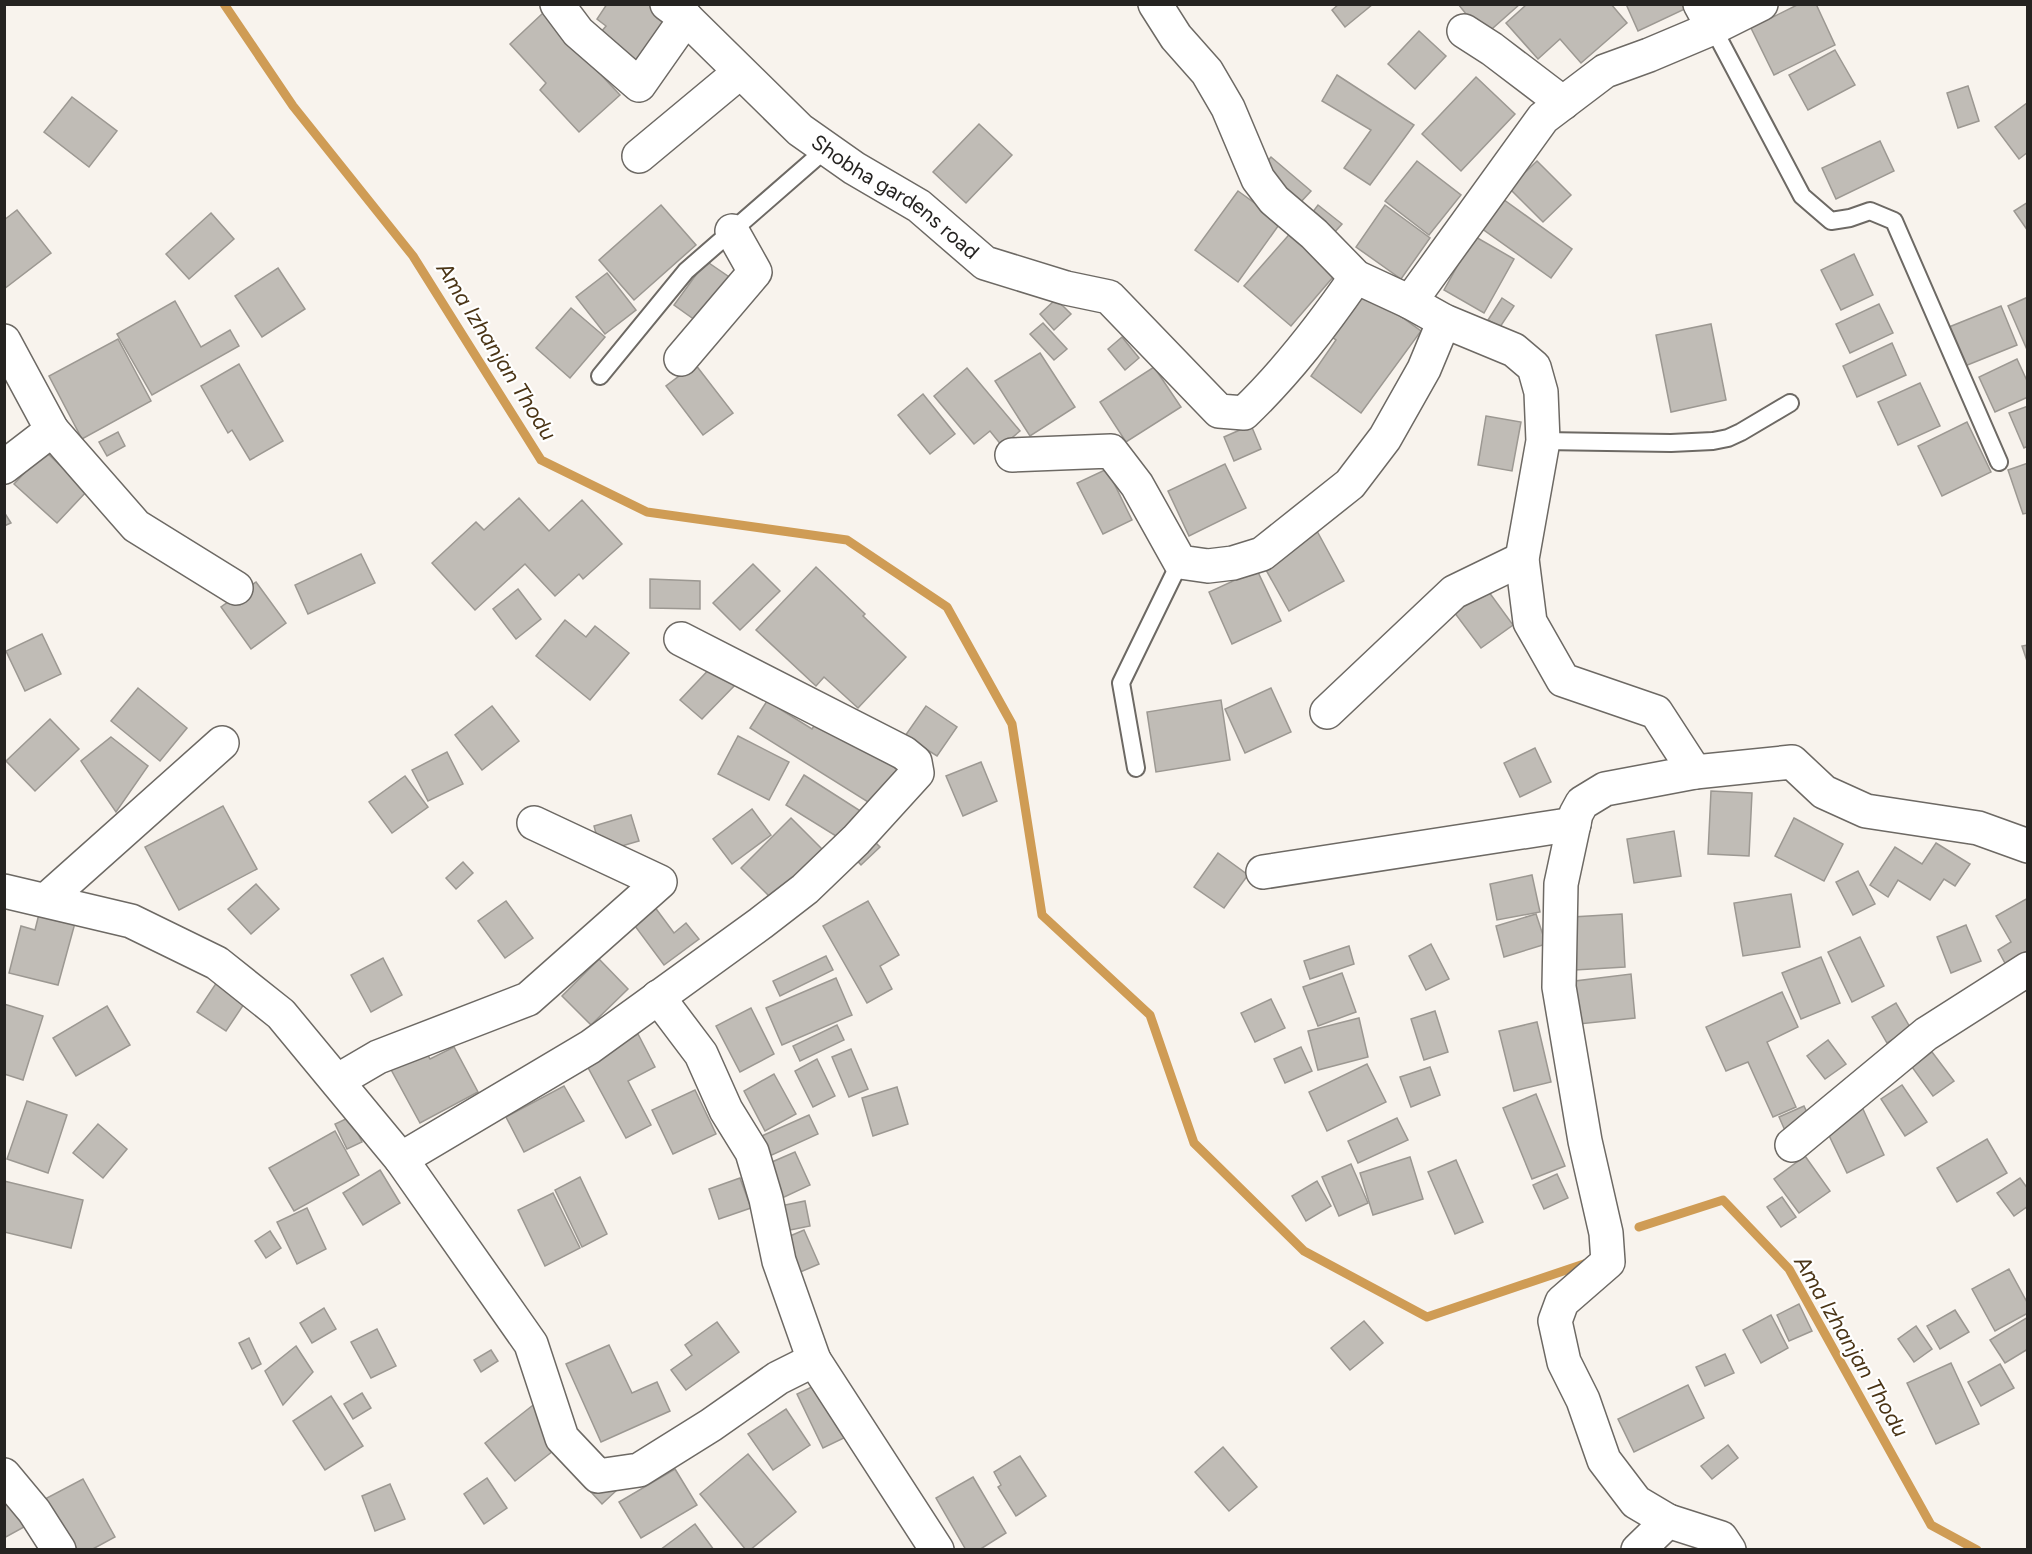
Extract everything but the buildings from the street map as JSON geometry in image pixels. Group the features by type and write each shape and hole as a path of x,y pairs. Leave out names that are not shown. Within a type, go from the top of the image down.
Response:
{"street":[{"path":"557,4 578,32 639,84 677,11"},
{"path":"1155,4 1176,37 1208,72 1228,108 1258,179 1274,200 1314,234 1356,277 1444,321 1514,350 1534,367 1541,392 1543,441 1522,559 1530,622 1563,680 1656,712 1695,772"},
{"path":"1410,302 1544,118 1605,71 1649,55 1706,16 1761,4"},
{"name":"Shobha gardens road","path":"677,11 800,130 854,168 919,206 985,263 1066,288 1109,297 1219,411 1244,413 1272,386 1314,336 1356,277"},
{"path":"1464,31 1492,49 1563,103"},
{"path":"639,156 741,72"},
{"path":"681,359 755,272 732,231"},
{"path":"1012,454 1111,451 1137,486 1180,562 1208,566 1233,563 1262,554 1350,484 1385,438 1424,369 1444,321"},
{"path":"4,341 52,430 136,526 236,588"},
{"path":"4,467 52,430"},
{"path":"1328,712 1454,591 1522,559"},
{"path":"401,1159 590,1047 805,889 855,840 917,773 915,762 904,753 681,639"},
{"path":"46,900 222,743"},
{"path":"1729,1550 1721,1539 1668,1521 1636,1502 1604,1460 1583,1400 1564,1362 1555,1321 1562,1302 1608,1262 1606,1233 1585,1141 1559,987 1561,884 1576,814 1582,803 1605,789 1695,772 1792,762 1824,792 1866,811 1978,828 2028,846"},
{"path":"337,1081 378,1057 528,999 660,882 534,823"},
{"path":"1263,872 1574,824"},
{"path":"4,891 131,921 217,963 282,1014 401,1159 531,1344 562,1438 598,1476 639,1470 711,1425 778,1378 813,1360"},
{"path":"1792,1145 1926,1034 2028,969"},
{"path":"658,997 701,1054 726,1110 752,1152 766,1199 779,1261 813,1360 937,1550"},
{"path":"4,1475 34,1511 59,1550"},
{"path":"1638,1550 1668,1521"}],"lane":[{"path":"1706,16 1802,196 1830,220 1850,218 1870,211 1894,221 2000,462"},
{"path":"600,376 686,271 826,148"},
{"path":"1543,441 1671,443 1713,441 1741,432 1790,404"},
{"path":"1136,768 1121,683 1180,562"}],"waterway":[{"name":"Ama Izhanjan Thodu","path":"224,4 293,106 413,256 541,460 647,512 847,540 947,607 1012,724 1042,915 1150,1015 1194,1143 1304,1251 1427,1317 1587,1263"},
{"name":"Ama Izhanjan Thodu","path":"1639,1227 1723,1200 1789,1269 1931,1525 1977,1550"}]}
